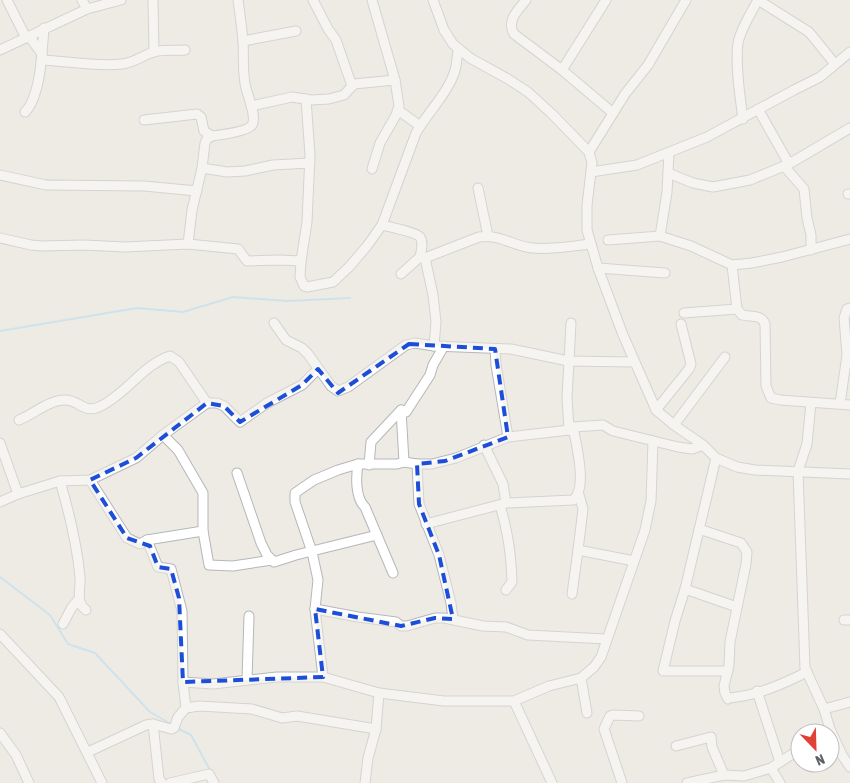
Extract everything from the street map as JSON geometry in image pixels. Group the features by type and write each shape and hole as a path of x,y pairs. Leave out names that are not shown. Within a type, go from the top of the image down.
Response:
{"street":[{"path":"7,0 41,57 87,65 122,64 134,62 154,52 185,50"},
{"path":"82,0 87,9"},
{"path":"0,50 87,9 107,2 121,0"},
{"path":"153,0 154,52"},
{"path":"188,244 196,191 207,139 212,136 250,127 253,123 252,106 246,88 243,69 243,41 238,0"},
{"path":"314,0 328,29 336,40 352,86"},
{"path":"372,0 396,80 398,110 380,143 372,169"},
{"path":"433,0 444,30 458,49 528,92 588,152 592,163 586,219 591,244 598,268 634,362 656,410 716,458 727,464 746,468 850,474"},
{"path":"526,0 510,22 511,29 520,39 562,70 614,114"},
{"path":"562,70 606,0"},
{"path":"588,152 625,94 648,65 686,0"},
{"path":"742,118 738,43 758,0 809,32 835,64"},
{"path":"24,112 31,106 35,96 44,28"},
{"path":"243,41 296,31"},
{"path":"306,99 310,162 307,222 300,277 304,286 313,287 333,282 349,267 382,225 420,126 441,98 454,75 458,49"},
{"path":"591,172 637,165 707,137 820,78 850,52"},
{"path":"252,106 292,96 320,100 342,96 352,86 396,80"},
{"path":"758,109 787,165 804,190 811,235 811,250"},
{"path":"398,110 420,126"},
{"path":"144,120 197,114 201,117 203,129 212,136"},
{"path":"668,173 693,183 713,187 750,180 787,165 850,128"},
{"path":"660,236 667,192 669,153"},
{"path":"202,168 227,172 245,171 273,165 310,162"},
{"path":"0,175 46,185 144,186 196,191"},
{"path":"478,188 488,236"},
{"path":"382,225 418,236 423,245 422,257 433,296 436,322 434,346"},
{"path":"401,274 422,257 479,237 488,236 506,239 530,248 547,249 591,244"},
{"path":"608,240 660,236 691,246 732,265 759,262 850,239"},
{"path":"0,241 42,246 84,245 125,248 188,244 238,249 247,261 301,261"},
{"path":"732,265 737,309 742,315 761,318 765,324 766,386 771,398 850,405"},
{"path":"598,268 665,273"},
{"path":"840,404 847,355 844,318 847,309 850,308"},
{"path":"684,313 737,309"},
{"path":"274,323 286,340 302,348 334,388 342,390 406,345 415,343 434,346 511,349 568,361 634,362"},
{"path":"571,323 567,398 581,484 579,495 583,509 572,594"},
{"path":"656,410 691,364 681,324"},
{"path":"401,410 406,412 430,376 432,365 444,346"},
{"path":"495,349 508,437"},
{"path":"19,420 44,407 64,400 76,403 85,409 95,409 125,390 144,372 170,356 179,362 207,403"},
{"path":"674,425 725,357"},
{"path":"0,502 18,494 60,481 90,480 136,458 163,435 207,403 217,403 224,406 240,422 267,404 302,385 318,369"},
{"path":"812,403 807,444 798,471 805,668 824,709 826,723"},
{"path":"401,410 404,462"},
{"path":"369,465 371,442 401,410"},
{"path":"323,677 315,609 318,580 295,493 314,480 358,464 397,464 404,462 417,464 445,461 508,437 603,425 613,431 692,449 702,445"},
{"path":"163,435 178,450 203,493 203,530 209,566 233,566 272,560 274,562 377,535"},
{"path":"183,682 213,684 277,677 323,677 379,693 444,702 514,702 549,686 582,678 594,667 601,657 645,530 651,501 653,441"},
{"path":"0,443 4,466 18,494"},
{"path":"484,445 503,484 503,504 511,555 512,582 506,590"},
{"path":"716,458 686,589 675,621 663,671 728,672"},
{"path":"358,464 356,477 360,500 365,507 393,573"},
{"path":"417,464 419,504 439,555 452,603 453,619"},
{"path":"237,474 261,543 272,560"},
{"path":"90,480 127,538 140,544 147,540 203,530"},
{"path":"60,481 70,516 76,550 81,585 79,599 82,608 86,610"},
{"path":"426,524 503,504 567,502 579,495"},
{"path":"699,529 741,543 746,552 746,564 730,642 728,672 724,686 728,699 757,692 807,672"},
{"path":"147,540 158,566 171,569 179,598 182,611 183,682 186,708"},
{"path":"578,550 634,561"},
{"path":"686,589 737,607"},
{"path":"63,624 72,607 79,599"},
{"path":"315,609 396,622 401,626 434,618 453,619 483,626 506,627 528,635 606,639"},
{"path":"247,680 249,616"},
{"path":"0,634 59,697 102,783"},
{"path":"582,678 587,713"},
{"path":"757,692 780,762"},
{"path":"365,783 368,758 376,729 379,693"},
{"path":"514,702 552,783"},
{"path":"824,709 850,702"},
{"path":"88,752 153,724 171,729 174,728 178,718 186,708 199,706 252,709 282,718 297,716 376,729"},
{"path":"622,783 604,729 610,716 640,716"},
{"path":"153,724 159,778 162,783"},
{"path":"0,733 16,755 29,783"},
{"path":"676,746 711,737 712,747 724,775"},
{"path":"840,752 850,767"},
{"path":"687,783 724,775 744,776 771,768 790,756"},
{"path":"771,768 780,783"},
{"path":"170,783 209,774 214,783"}],"highlighted area":[{"path":"409,344 495,349 508,437 445,461 417,464 419,504 439,555 453,619 435,618 401,626 315,609 323,677 183,682 179,598 171,569 158,567 150,546 127,538 90,480 136,458 207,403 224,406 240,422 302,385 318,369 338,393"}],"waterway":[{"path":"0,331 137,308 183,312 233,297 288,301 350,298"},
{"path":"0,577 50,615 68,644 95,653 150,712 171,724"},
{"path":"177,728 191,735 210,770"}]}
